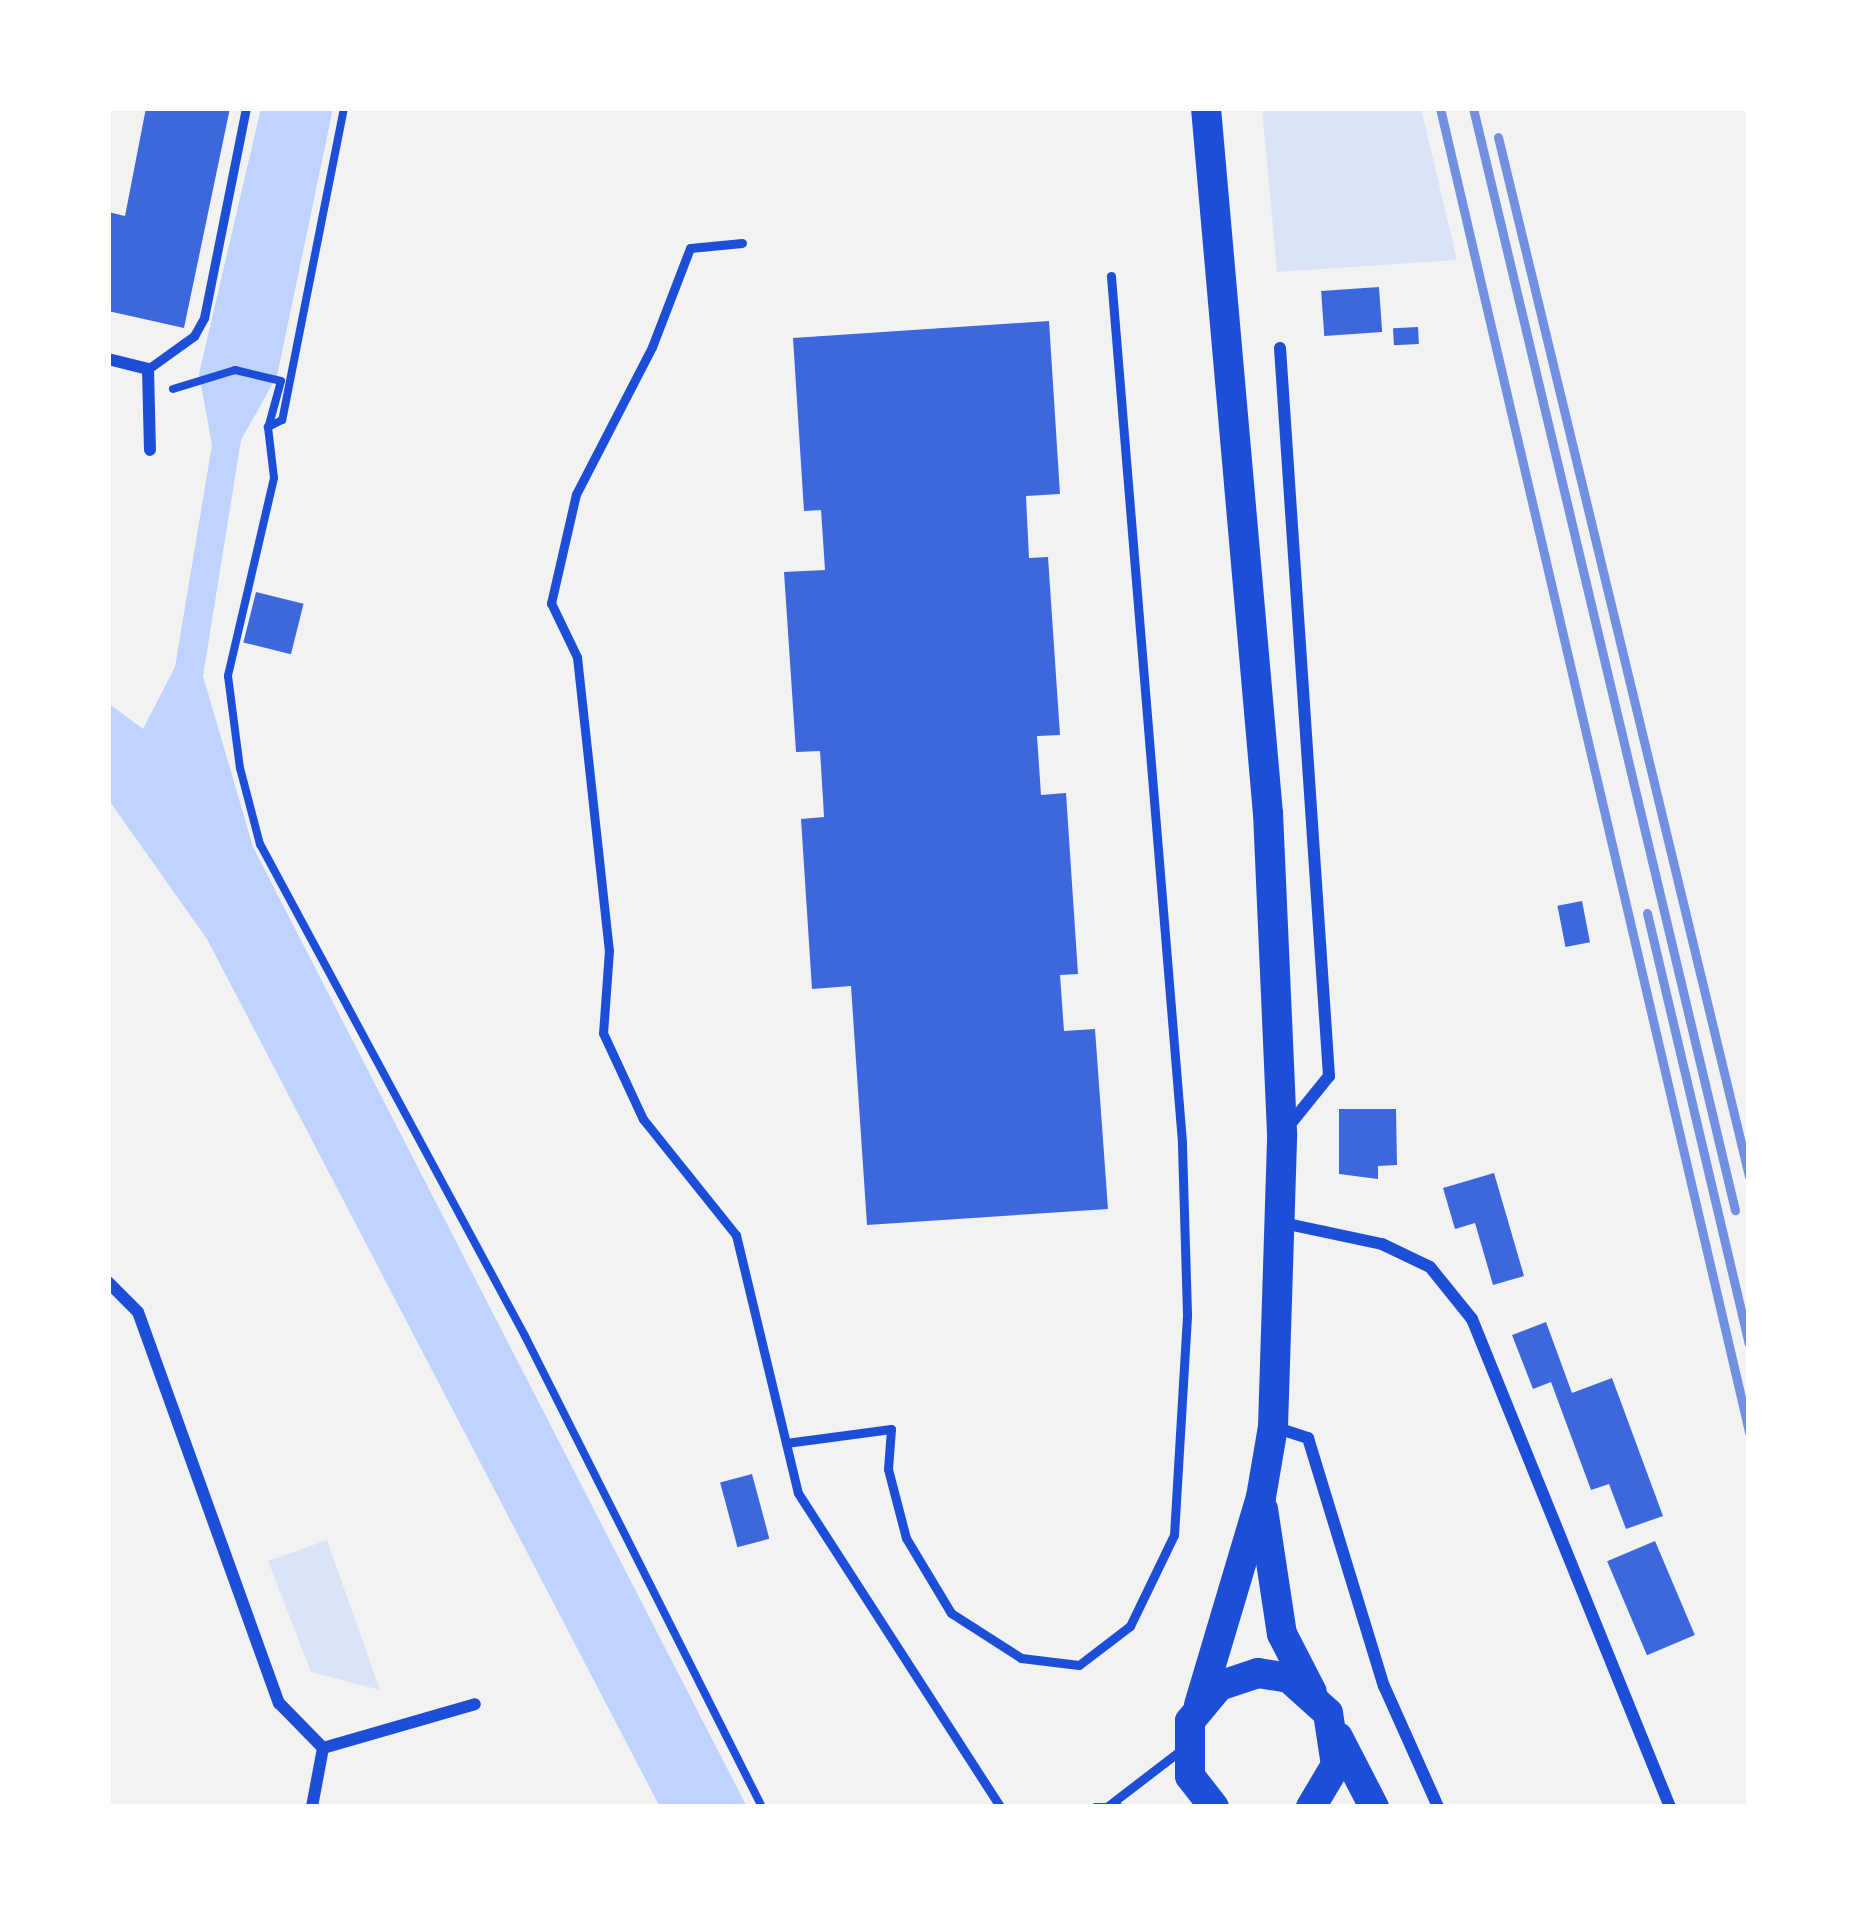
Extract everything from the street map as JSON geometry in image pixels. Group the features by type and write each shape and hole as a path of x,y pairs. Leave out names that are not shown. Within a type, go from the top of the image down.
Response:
{"main road":[{"path":"1206,108 1268,814 1282,1133 1273,1427 1261,1497 1185,1747 1190,1776 1214,1807"},
{"path":"1261,1497 1282,1634 1374,1807"},
{"path":"1199,1705 1219,1686 1258,1673 1312,1692"},
{"path":"1311,1807 1334,1773 1336,1731"}],"street":[{"path":"1280,348 1329,1076 1282,1133"},
{"path":"108,359 148,369 150,450"},
{"path":"1281,1223 1382,1244 1430,1267 1472,1319 1670,1807"},
{"path":"108,1282 138,1312 279,1702 323,1748"},
{"path":"1273,1427 1308,1438 1384,1685 1438,1807"},
{"path":"323,1748 475,1704"},
{"path":"312,1807 323,1748"}],"lane":[{"path":"148,369 194,336 203,318 246,108"},
{"path":"742,243 690,248 652,347 576,494 551,603 577,657 609,950 603,1034 643,1119 736,1235 798,1493 1000,1807"},
{"path":"786,1443 891,1429 888,1469 906,1538 951,1613 1021,1658 1079,1665 1130,1626 1174,1535 1187,1314 1182,1142 1111,276"},
{"path":"1108,1806 1185,1747"},
{"path":"1095,1807 1119,1807"}],"path":[{"path":"268,427 282,420 344,108"},
{"path":"172,389 236,370 281,381 268,427 274,478 228,676 260,844 525,1336 762,1807"}],"shaded area":[{"path":"1262,108 1421,108 1457,260 1277,272"},
{"path":"327,1540 380,1690 311,1672 268,1561"}],"water":[{"path":"261,108 333,108 277,376 241,440 203,676 253,847 747,1807 660,1807 207,939 108,799 108,703 143,729 175,667 212,445 199,374"}],"building":[{"path":"146,108 230,108 184,328 108,311 108,212 125,216"},
{"path":"1379,287 1382,332 1324,336 1321,291"},
{"path":"1049,321 1060,494 1026,496 1029,558 1048,557 1060,735 1037,736 1041,795 1066,793 1078,974 1060,975 1064,1031 1095,1029 1108,1209 867,1225 851,986 812,989 801,819 824,817 820,751 796,752 784,572 825,570 821,510 804,511 793,338"},
{"path":"1418,327 1419,344 1394,345 1393,328"},
{"path":"256,592 304,604 291,654 243,642"},
{"path":"1582,901 1590,942 1565,947 1557,906"},
{"path":"1339,1109 1396,1109 1397,1165 1378,1166 1378,1179 1339,1174"},
{"path":"1494,1173 1524,1276 1493,1285 1475,1223 1455,1229 1443,1188"},
{"path":"1546,1322 1572,1393 1612,1378 1663,1516 1626,1529 1609,1484 1591,1490 1551,1382 1533,1389 1512,1335"},
{"path":"752,1474 769,1539 737,1547 720,1483"},
{"path":"1655,1541 1695,1635 1647,1655 1607,1561"}],"railway":[{"path":"1440,108 1749,1432"},
{"path":"1473,108 1735,1210"},
{"path":"1498,137 1749,1176"},
{"path":"1647,913 1749,1343"}]}
